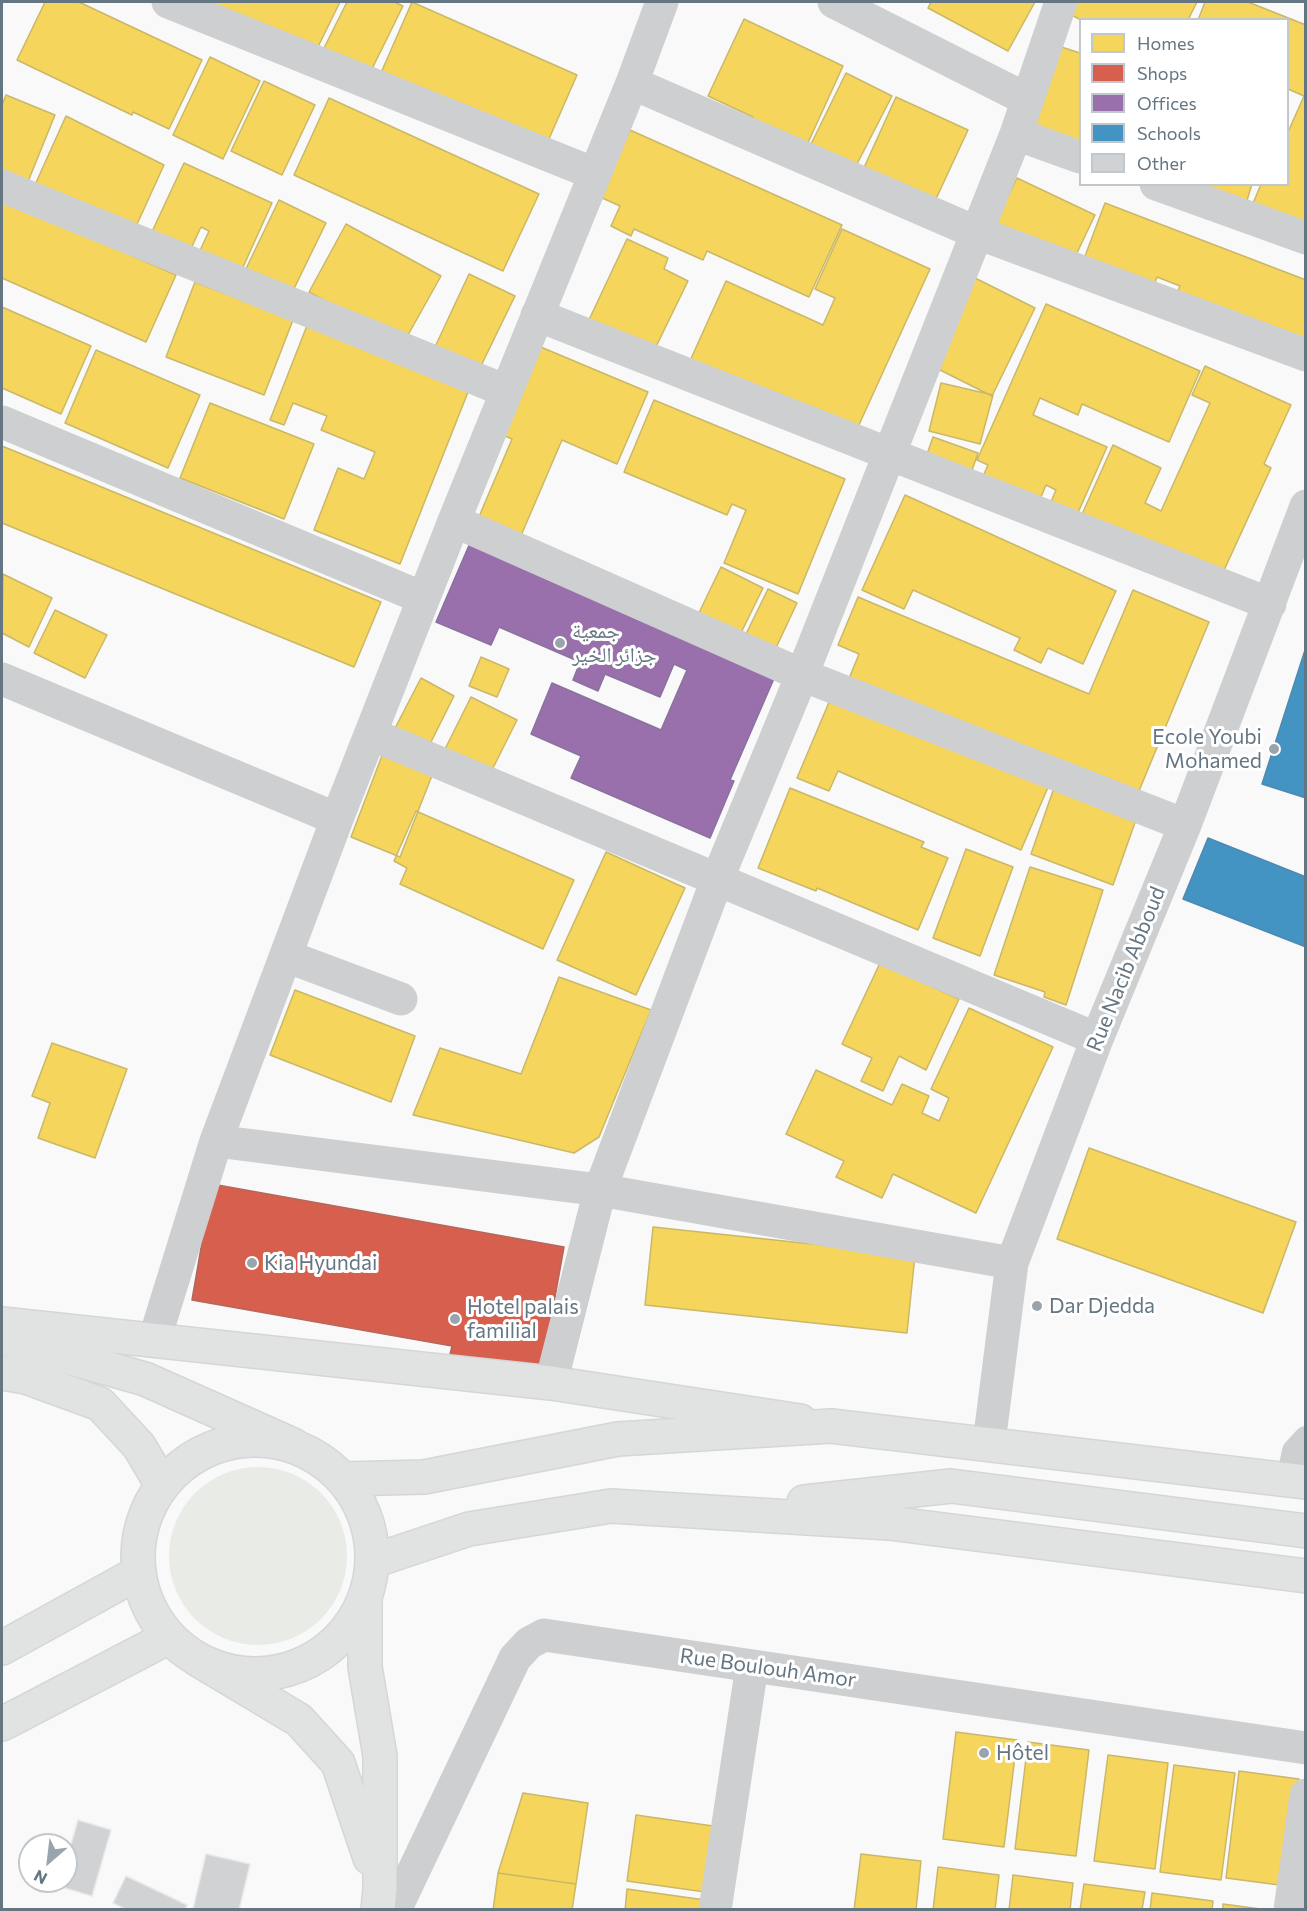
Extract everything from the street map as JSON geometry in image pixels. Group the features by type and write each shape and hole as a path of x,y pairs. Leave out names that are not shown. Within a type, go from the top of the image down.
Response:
{"main road":[{"path":"2,1324 551,1383 831,1426 1297,1481"},
{"path":"2,1338 145,1379 293,1445 320,1459 343,1479 360,1503 370,1532 373,1562 365,1601 365,1667 380,1756 384,1903"},
{"path":"2,1373 26,1377 100,1404 139,1446 162,1485"},
{"path":"343,1479 424,1478 618,1439 831,1426"},
{"path":"293,1445 256,1440 219,1445 185,1462 162,1485 142,1521 137,1547 138,1573 148,1608 169,1637 197,1659 299,1720 338,1763 384,1903"},
{"path":"713,1512 951,1486 1305,1531"},
{"path":"373,1562 469,1529 611,1506 889,1523 1305,1576"},
{"path":"2,1648 138,1573"},
{"path":"197,1659 234,1673 275,1673 312,1660 344,1635 365,1601"},
{"path":"2,1724 169,1637"}],"street":[{"path":"168,2 595,174"},
{"path":"154,1341 216,1141 286,956 453,521 632,83 662,2"},
{"path":"834,2 1028,100"},
{"path":"551,1383 600,1190 717,880 802,675 975,232 1016,134 1062,2"},
{"path":"632,83 975,232 1305,355"},
{"path":"1016,134 1079,157"},
{"path":"2,186 506,391"},
{"path":"1162,186 1305,238"},
{"path":"537,315 1270,604"},
{"path":"2,422 423,598"},
{"name":"Rue Nacib Abboud","path":"988,1443 1012,1263 1097,1039 1185,825 1305,506"},
{"path":"453,521 802,675 1185,825"},
{"path":"2,679 338,819"},
{"path":"371,734 1097,1039"},
{"path":"286,956 401,999"},
{"path":"216,1141 600,1190 1012,1263"},
{"name":"Rue Boulouh Amor","path":"384,1903 515,1658 529,1643 544,1635 1305,1748"},
{"path":"715,1910 752,1666"},
{"path":"1290,1910 1305,1795"}],"lane":[{"path":"1297,1481 1294,1451 1305,1438"}],"shaded area":[{"path":"258,1467 292,1474 321,1493 340,1522 347,1556 340,1590 321,1619 292,1638 258,1645 224,1638 195,1619 176,1590 169,1556 176,1522 195,1493 224,1474"}],"building: Homes":[{"path":"45,2 79,2 202,60 169,129 133,112 132,115 17,60"},
{"path":"191,2 340,2 314,55"},
{"path":"347,2 394,2 403,6 369,75 322,52"},
{"path":"412,2 577,75 545,148 380,75"},
{"path":"931,2 1035,2 1008,51 928,8"},
{"path":"1066,2 1197,2 1189,18 1079,19 1062,10"},
{"path":"1205,2 1248,2 1288,18 1199,18"},
{"path":"1289,18 1306,25 1306,228 1252,206 1260,186 1289,186 1289,130 1304,96 1289,89"},
{"path":"744,19 843,66 801,158 746,133 753,117 708,96"},
{"path":"1052,44 1079,53 1078,147 1027,130"},
{"path":"210,57 260,81 223,159 173,135"},
{"path":"846,73 892,96 856,166 811,144"},
{"path":"264,81 315,105 282,175 231,151"},
{"path":"6,95 55,115 25,189 2,179 2,105"},
{"path":"896,97 968,130 928,216 857,183"},
{"path":"329,98 539,194 503,271 294,175"},
{"path":"66,116 164,165 133,233 34,187"},
{"path":"630,130 842,225 809,297 707,251 703,260 634,229 631,236 611,226 620,206 600,197"},
{"path":"184,163 272,203 239,276 197,257 209,231 201,227 188,255 149,238"},
{"path":"1017,178 1095,215 1066,276 988,238"},
{"path":"1203,186 1251,186 1245,207"},
{"path":"2,199 176,275 146,342 2,278"},
{"path":"279,200 326,223 289,299 243,275"},
{"path":"1105,203 1306,280 1306,358 1171,307 1180,286 1157,277 1149,299 1079,272"},
{"path":"346,224 441,276 403,344 309,292"},
{"path":"842,229 930,269 853,438 689,363 726,281 823,325 835,298 815,289"},
{"path":"627,239 668,258 664,269 688,281 652,355 587,324"},
{"path":"469,274 515,296 479,370 434,349"},
{"path":"975,278 1035,308 992,396 932,366"},
{"path":"195,282 293,320 264,395 166,357"},
{"path":"1046,304 1200,371 1169,442 1082,404 1078,415 1040,398 1033,415 1107,447 1073,524 1046,513 1056,490 1046,485 1036,509 979,485 988,465 977,460"},
{"path":"2,307 91,346 61,414 2,388"},
{"path":"310,318 472,382 400,564 314,530 338,468 364,479 375,452 321,430 327,416 293,403 284,425 270,420"},
{"path":"536,345 648,392 617,464 562,440 517,545 475,526 512,439 498,433"},
{"path":"96,350 200,395 168,468 65,423"},
{"path":"1205,366 1291,405 1264,464 1271,468 1220,579 1079,521 1113,445 1161,468 1145,503 1161,511 1210,403 1192,395"},
{"path":"941,383 993,395 980,444 929,431"},
{"path":"654,400 845,479 798,594 724,563 746,510 732,504 727,515 624,472"},
{"path":"210,403 314,444 284,519 180,478"},
{"path":"933,437 978,453 970,476 925,460"},
{"path":"2,446 381,602 354,667 2,523"},
{"path":"905,495 1116,591 1083,664 1048,648 1041,663 1014,650 1020,638 913,590 904,609 862,590"},
{"path":"721,567 763,588 738,639 696,619"},
{"path":"3,574 52,598 29,647 2,633"},
{"path":"768,589 797,603 775,650 745,636"},
{"path":"1133,590 1209,622 1134,803 846,686 859,654 838,645 858,597 1089,694"},
{"path":"55,610 107,635 85,678 34,653"},
{"path":"481,657 509,669 497,697 469,686"},
{"path":"421,678 454,696 427,750 393,732"},
{"path":"835,688 1052,778 1021,850 838,771 829,791 797,778"},
{"path":"471,697 517,720 491,772 445,749"},
{"path":"383,753 433,773 400,857 351,837"},
{"path":"1056,782 1139,811 1113,885 1031,854"},
{"path":"790,788 924,842 921,847 948,858 918,930 817,888 816,891 758,868"},
{"path":"416,811 574,880 543,949 400,884 407,868 394,861"},
{"path":"966,849 1013,867 980,956 933,938"},
{"path":"606,852 685,888 636,995 557,960"},
{"path":"1030,867 1103,890 1066,1005 1044,997 1045,992 994,975"},
{"path":"880,963 959,999 926,1070 899,1056 883,1091 861,1081 872,1058 842,1044"},
{"path":"559,977 651,1010 599,1137 574,1153 413,1115 440,1048 521,1074"},
{"path":"295,990 415,1036 391,1102 270,1055"},
{"path":"969,1008 1053,1047 976,1213 893,1174 882,1198 836,1177 844,1161 786,1134 816,1070 892,1105 902,1084 929,1096 922,1113 939,1121 949,1098 931,1089"},
{"path":"52,1043 127,1069 95,1158 38,1138 50,1103 32,1096"},
{"path":"1089,1148 1296,1222 1263,1313 1057,1239"},
{"path":"653,1227 915,1255 907,1333 645,1305"},
{"path":"956,1732 1017,1740 1004,1847 943,1839"},
{"path":"1028,1742 1089,1750 1076,1856 1015,1849"},
{"path":"1108,1755 1168,1763 1155,1869 1094,1861"},
{"path":"1174,1765 1235,1773 1221,1880 1160,1872"},
{"path":"1239,1771 1299,1779 1287,1886 1226,1878"},
{"path":"523,1793 588,1803 576,1884 498,1873"},
{"path":"636,1815 713,1826 705,1892 627,1881"},
{"path":"861,1854 921,1861 916,1910 854,1910"},
{"path":"938,1867 999,1875 995,1910 933,1910"},
{"path":"498,1873 576,1884 572,1910 493,1910"},
{"path":"1013,1875 1073,1883 1070,1910 1009,1910"},
{"path":"1084,1884 1145,1892 1142,1910 1080,1910"},
{"path":"627,1889 705,1900 703,1910 625,1910"},
{"path":"1152,1893 1213,1901 1212,1910 1150,1910"},
{"path":"1223,1904 1268,1910 1223,1910"}],"building: Shops":[{"path":"212,1184 564,1247 541,1375 449,1359 452,1346 192,1300"}],"building: Offices":[{"path":"473,536 779,667 730,780 734,781 710,838 571,778 581,756 531,734 552,683 661,730 687,670 674,664 660,697 605,674 598,691 573,680 580,662 499,627 491,645 436,622"}],"building: Schools":[{"path":"1306,647 1306,798 1262,784"},
{"path":"1208,838 1306,877 1306,947 1183,899"}],"building: Other":[{"path":"78,1820 111,1830 92,1896 78,1892 78,1833 74,1833"},
{"path":"206,1854 250,1864 239,1910 193,1909"},
{"path":"126,1876 187,1905 185,1910 127,1910 113,1903"}],"place":[{"name":"جمعية جزائر الخير","path":"560,643"},
{"name":"Ecole Youbi Mohamed","path":"1274,749"},
{"name":"Kia Hyundai","path":"252,1263"},
{"name":"Dar Djedda","path":"1037,1306"},
{"name":"Hotel palais familial","path":"455,1319"},
{"name":"Hôtel","path":"984,1753"}]}
